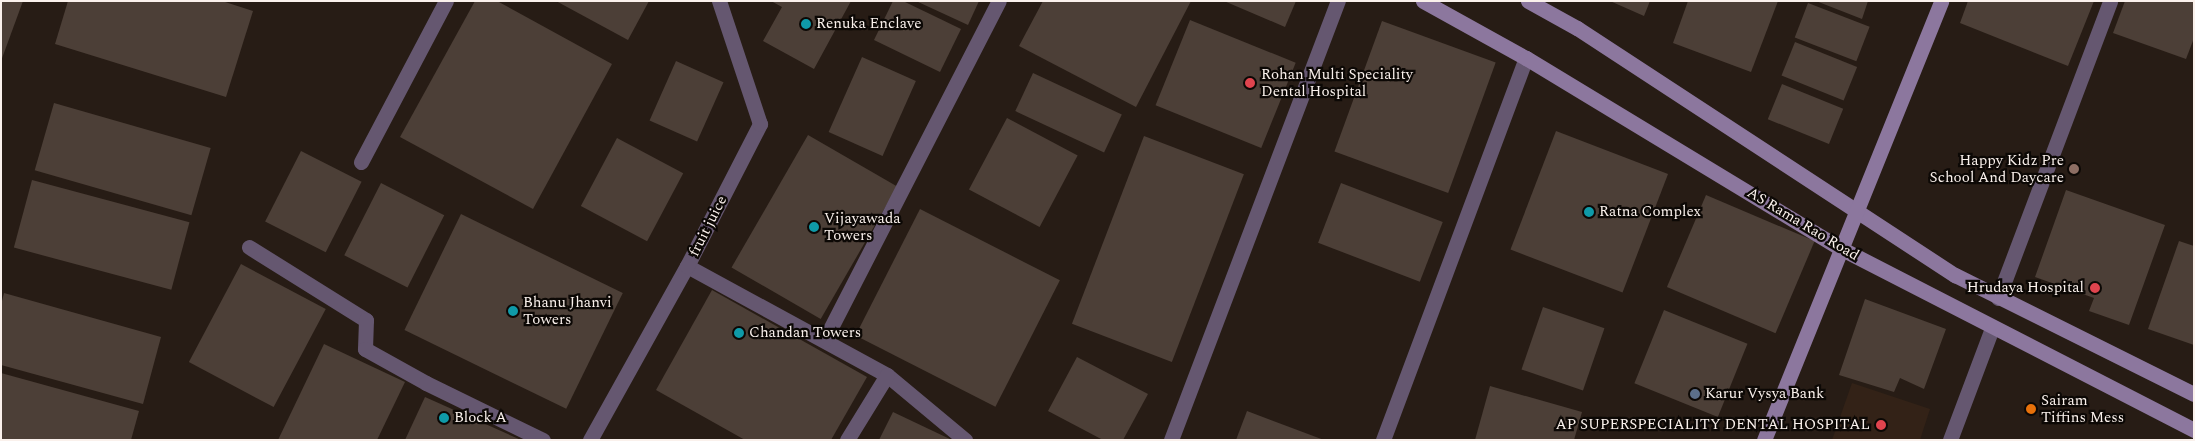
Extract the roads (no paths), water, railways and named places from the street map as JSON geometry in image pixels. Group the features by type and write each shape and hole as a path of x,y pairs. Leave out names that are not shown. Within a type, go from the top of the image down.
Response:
{"street":[{"path":"361,162 446,1"},
{"name":"fruit juice","path":"590,440 687,266 760,124 719,1"},
{"path":"825,340 999,1"},
{"path":"1172,440 1338,1"},
{"name":"AS Rama Rao Road","path":"1423,1 1526,58 1842,249 1992,328 2194,430"},
{"path":"1528,1 1577,28 1955,275 2194,394"},
{"path":"1764,440 1940,1"},
{"path":"1998,298 2110,1"},
{"path":"1383,440 1526,58"},
{"path":"249,248 366,320 365,349 426,383 543,440"},
{"path":"687,266 887,375 965,440"},
{"path":"1950,440 1992,328"},
{"path":"847,440 887,375"}],"place":[{"name":"Renuka Enclave","path":"806,24"},
{"name":"Rohan Multi Speciality Dental Hospital","path":"1250,83"},
{"name":"Happy Kidz Pre School And Daycare","path":"2074,169"},
{"name":"Ratna Complex","path":"1589,212"},
{"name":"Vijayawada Towers","path":"814,227"},
{"name":"Hrudaya Hospital","path":"2095,288"},
{"name":"Bhanu Jhanvi Towers","path":"513,311"},
{"name":"Chandan Towers","path":"739,333"},
{"name":"Karur Vysya Bank","path":"1695,394"},
{"name":"Sairam Tiffins Mess","path":"2031,409"},
{"name":"Block A","path":"444,418"},
{"name":"AP SUPERSPECIALITY DENTAL HOSPITAL","path":"1881,425"}]}
